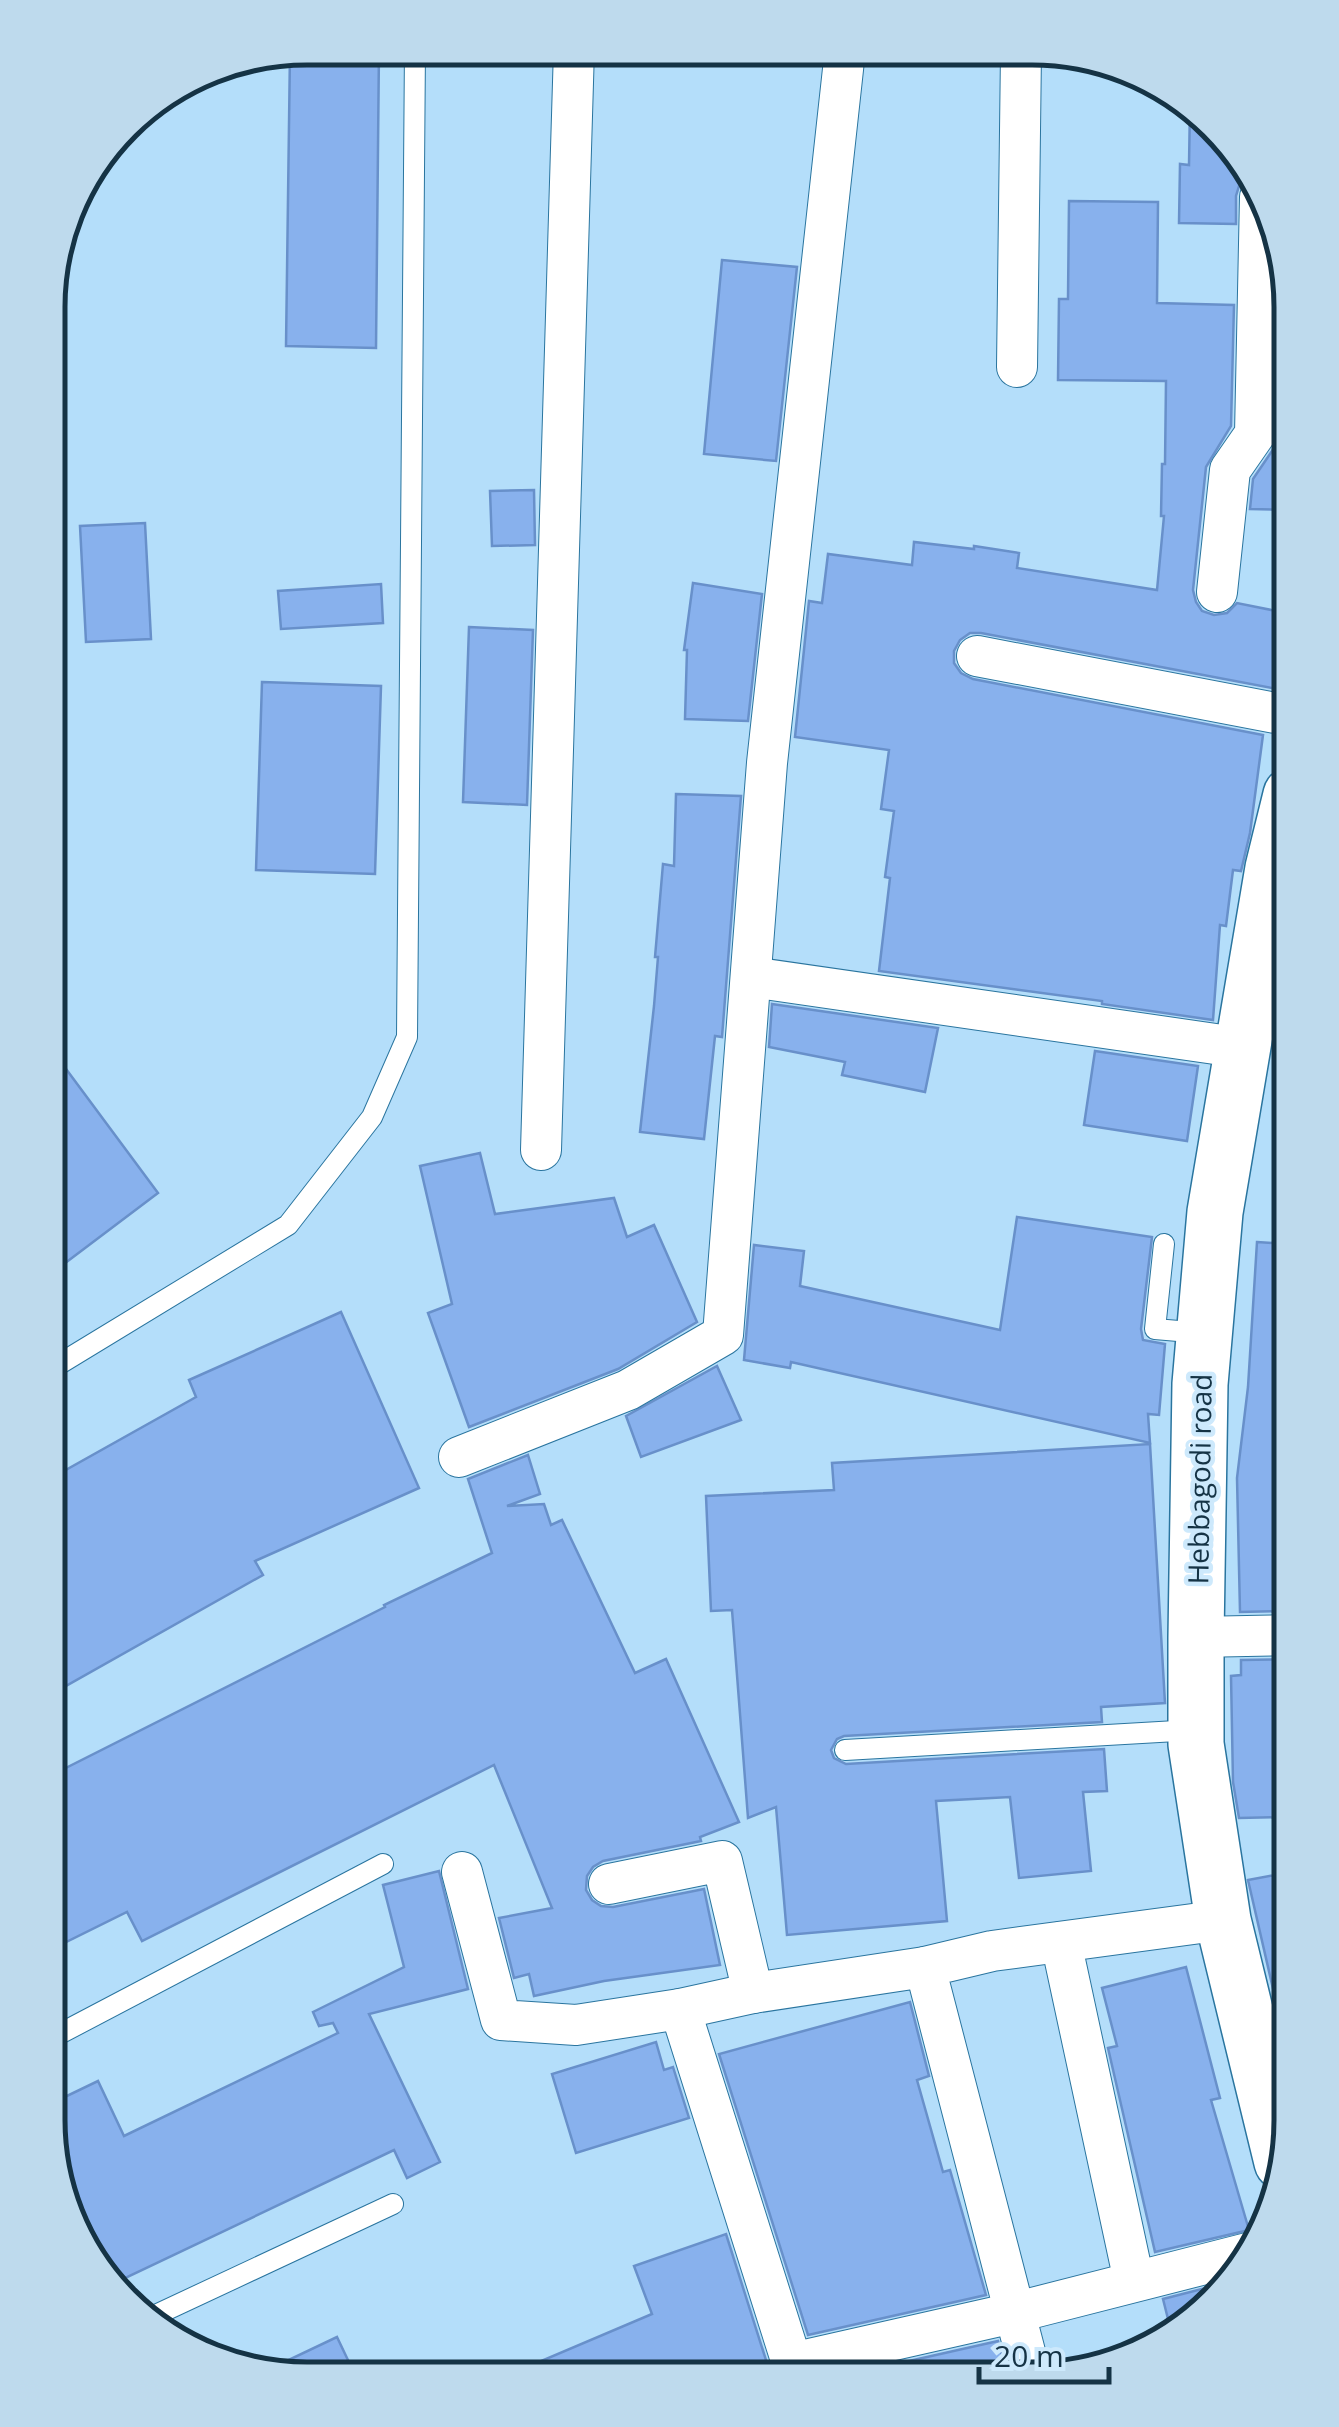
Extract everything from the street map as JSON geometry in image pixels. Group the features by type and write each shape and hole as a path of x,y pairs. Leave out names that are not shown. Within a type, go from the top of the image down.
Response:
{"street":[{"path":"459,1457 628,1390 723,1335 769,744 843,65"},
{"path":"1017,367 1022,65"},
{"path":"540,1150 573,66"},
{"path":"1217,592 1230,470 1255,434 1259,225"},
{"path":"977,656 1274,713"},
{"name":"Hebbagodi road","path":"1273,2124 1224,1920 1196,1730 1196,1638 1200,1384 1216,1212 1243,1048 1273,984 1274,865"},
{"path":"751,976 1243,1048"},
{"path":"1196,1638 1273,1636"},
{"path":"609,1884 722,1861 753,1993"},
{"path":"462,1872 501,2020 576,2025 925,1967 992,1952 1224,1920"},
{"path":"1060,1942 1134,2280"},
{"path":"925,1967 1027,2362"},
{"path":"680,2009 792,2362"},
{"path":"829,2362 1231,2257"}],"lane":[{"path":"65,1361 288,1224 372,1117 407,1037 415,66"},
{"path":"1164,1244 1155,1329 1204,1334"},
{"path":"845,1750 1196,1730"},
{"path":"65,2031 384,1864"},
{"path":"160,2312 393,2204"}],"building":[{"path":"290,66 379,66 376,348 286,346"},
{"path":"1190,123 1214,147 1240,185 1236,224 1179,223 1180,164 1189,165"},
{"path":"1069,201 1158,202 1157,303 1234,305 1231,426 1206,467 1193,590 1202,611 1214,615 1227,613 1237,603 1274,611 1274,688 981,633 970,633 960,640 954,651 954,663 961,673 973,679 1263,735 1250,833 1241,871 1233,870 1226,926 1220,925 1213,1020 879,971 894,811 881,809 889,750 795,737 809,601 822,603 828,554 912,565 914,542 974,546 1019,553 1017,568 1157,590 1164,516 1166,381 1058,380 1059,299 1068,299"},
{"path":"722,260 797,267 776,461 704,454"},
{"path":"1274,448 1274,510 1250,509 1253,479"},
{"path":"534,490 535,545 492,546 490,491"},
{"path":"145,523 151,639 86,642 80,526"},
{"path":"693,583 762,594 748,721 685,719 684,650"},
{"path":"381,584 383,623 281,629 278,591"},
{"path":"469,627 533,630 527,805 463,802"},
{"path":"262,682 381,686 375,874 256,870"},
{"path":"676,794 741,796 722,1037 715,1036 704,1139 640,1132 654,1006 663,864 674,866"},
{"path":"772,1004 938,1028 925,1092 842,1075 845,1062 769,1047"},
{"path":"1095,1051 1198,1066 1187,1141 1084,1125"},
{"path":"65,1068 158,1193 65,1263"},
{"path":"480,1153 495,1214 614,1198 627,1237 654,1225 697,1322 618,1369 469,1427 428,1313 452,1304 420,1166"},
{"path":"1017,1217 1152,1237 1141,1329 1143,1340 1165,1344 1159,1415 1148,1414 1150,1443 791,1362 790,1368 744,1360 754,1245 804,1251 800,1286 1000,1330"},
{"path":"1257,1242 1273,1243 1273,1611 1240,1612 1237,1478 1248,1387"},
{"path":"341,1312 419,1488 255,1561 263,1575 65,1686 65,1470 196,1397 189,1380"},
{"path":"717,1366 741,1420 641,1457 626,1416"},
{"path":"1150,1444 1165,1703 1101,1707 1102,1722 844,1736 837,1739 831,1750 834,1758 846,1764 1104,1749 1107,1791 1083,1792 1091,1871 1019,1878 1010,1797 936,1801 947,1921 787,1935 776,1807 748,1818 732,1610 711,1611 706,1496 834,1490 832,1463"},
{"path":"528,1455 540,1494 507,1506 544,1504 551,1525 562,1520 635,1673 666,1659 739,1822 700,1837 701,1841 603,1861 587,1876 586,1890 601,1906 613,1907 704,1889 720,1965 604,1981 534,1996 529,1974 514,1978 499,1918 552,1908 494,1765 142,1941 127,1912 65,1943 65,1768 492,1553 468,1479"},
{"path":"1273,1659 1273,1817 1239,1818 1233,1782 1231,1676 1241,1675 1241,1660"},
{"path":"439,1871 468,1989 369,2014 440,2162 407,2178 394,2150 125,2278 97,2241 78,2198 66,2136 65,2097 98,2081 124,2136 338,2033 333,2023 319,2026 313,2012 404,1967 383,1885"},
{"path":"1273,1875 1273,1989 1248,1880"},
{"path":"1186,1967 1220,2098 1211,2100 1247,2230 1155,2252 1108,2048 1117,2046 1102,1988"},
{"path":"910,2002 929,2076 917,2080 943,2172 950,2170 986,2295 808,2335 719,2054"},
{"path":"656,2042 664,2070 673,2067 689,2118 576,2153 552,2074"},
{"path":"726,2234 767,2362 539,2362 652,2314 634,2266"},
{"path":"1206,2288 1168,2320 1163,2299"},
{"path":"337,2337 349,2362 307,2362 287,2361"},
{"path":"998,2341 1004,2362 905,2362"}]}
